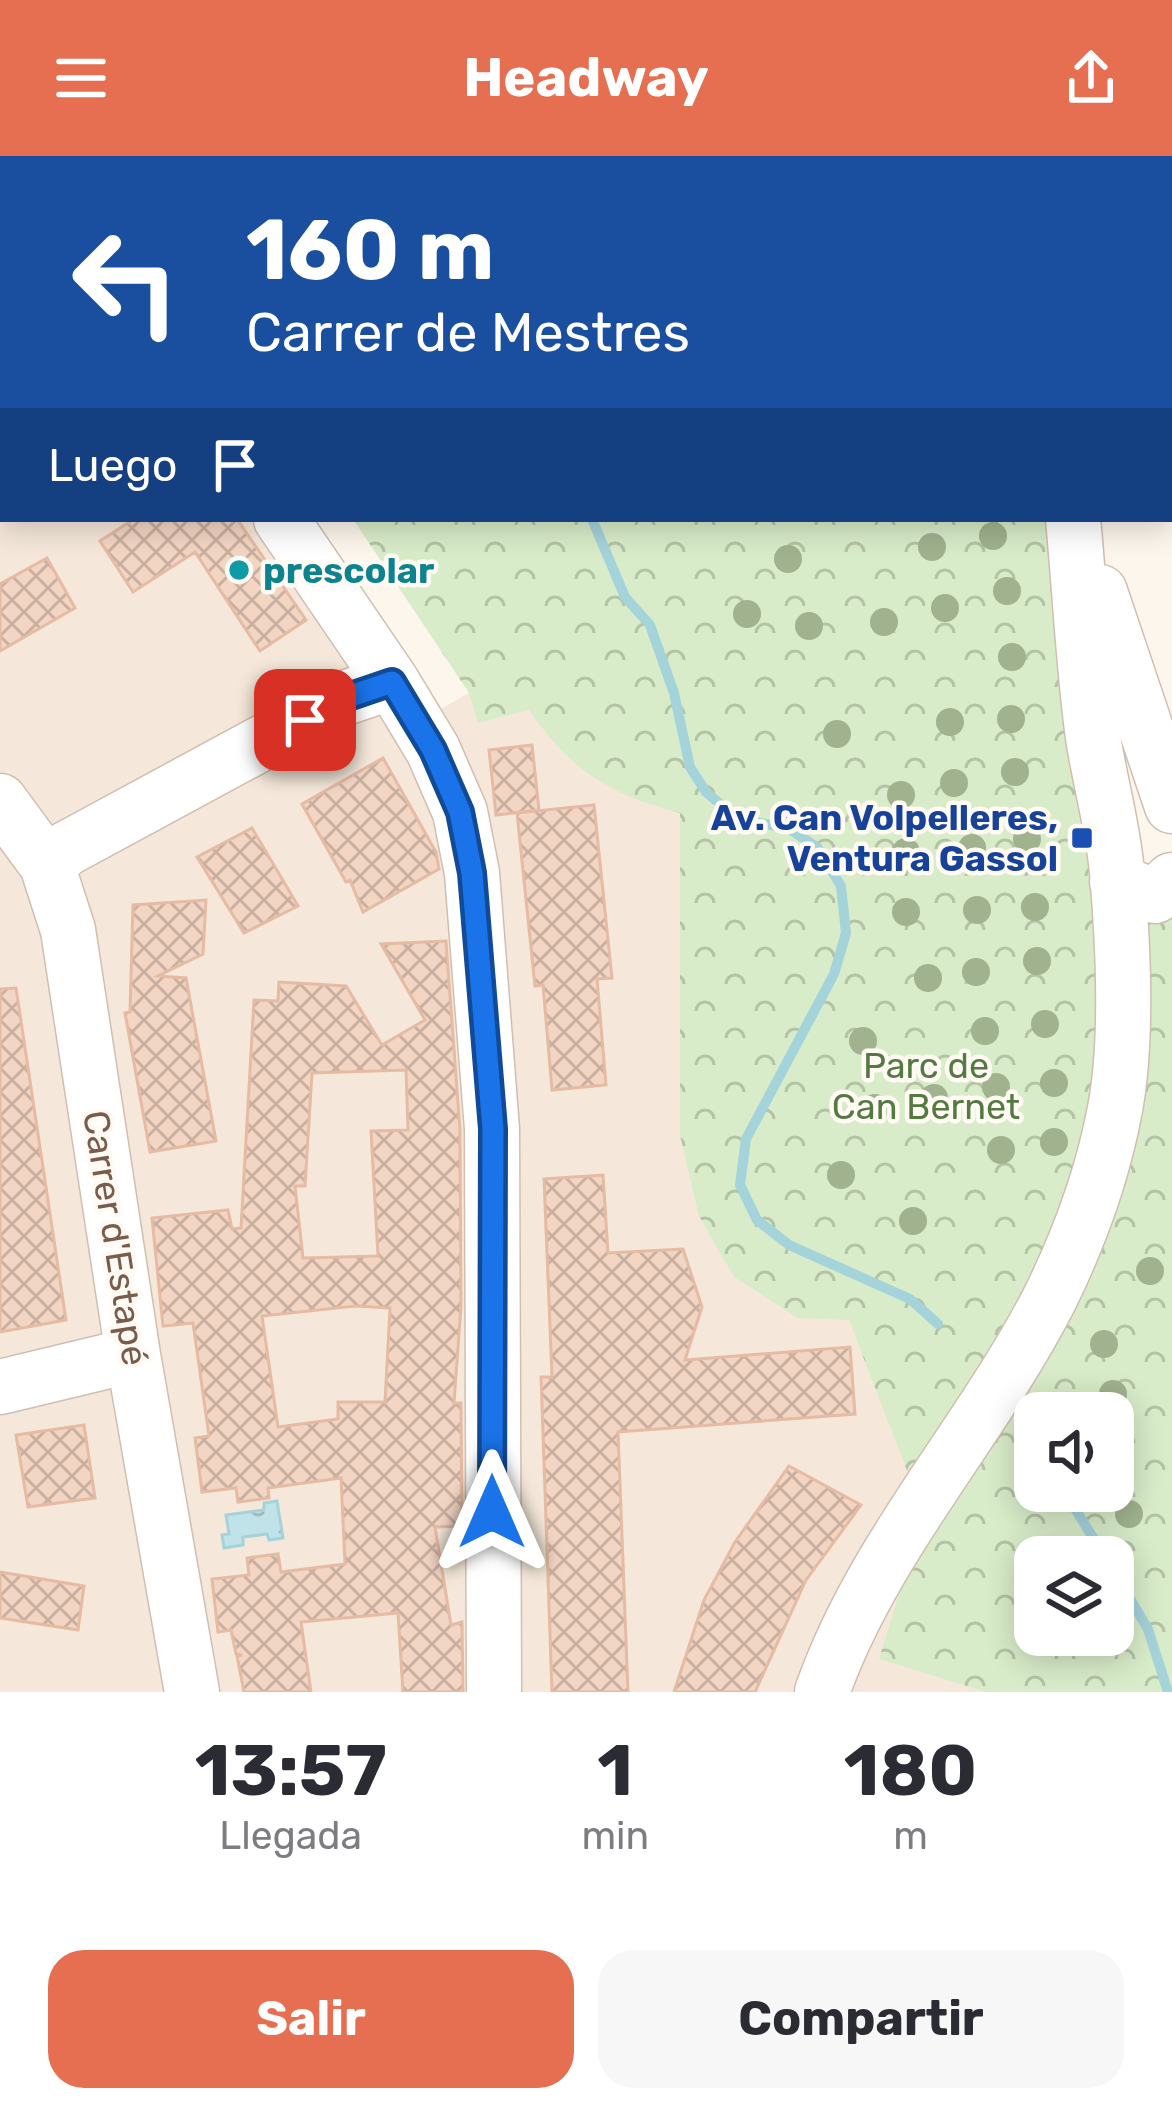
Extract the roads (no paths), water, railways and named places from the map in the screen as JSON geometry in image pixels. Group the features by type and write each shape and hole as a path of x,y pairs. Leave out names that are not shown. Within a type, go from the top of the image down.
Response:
{"street":[{"path":"283,522 392,682 433,750 460,812 481,946 493,1129 494,1692"},
{"path":"822,1692 880,1570 1006,1377 1051,1296 1082,1222 1116,1105 1121,963 1117,882 1093,735 1073,522"},
{"path":"1074,522 1172,806"},
{"path":"47,865 65,849 345,698 392,682"},
{"path":"1093,735 1119,718 1149,729"},
{"name":"Carrer d'Estapé","path":"0,801 47,865 68,930 192,1692"},
{"path":"1117,882 1155,896 1172,880"},
{"path":"0,1387 134,1355"}],"water":[{"path":"277,1501 283,1538 243,1537 243,1545 224,1548 222,1535 229,1534 226,1515 264,1510 264,1503"}],"waterway":[{"path":"593,522 625,597 650,625 674,693 690,767 706,792 738,819 788,828 818,848 841,886 846,933 834,974 746,1139 740,1185 757,1220 789,1245 910,1299 938,1324"},
{"path":"1077,1512 1092,1536"},
{"path":"1134,1605 1148,1629 1168,1692"}],"place":[{"name":"prescolar","path":"239,570"},
{"name":"Av. Can Volpelleres, Ventura Gassol","path":"1082,838"}],"park label":[{"name":"Parc de Can Bernet","path":"926,1086"}]}
